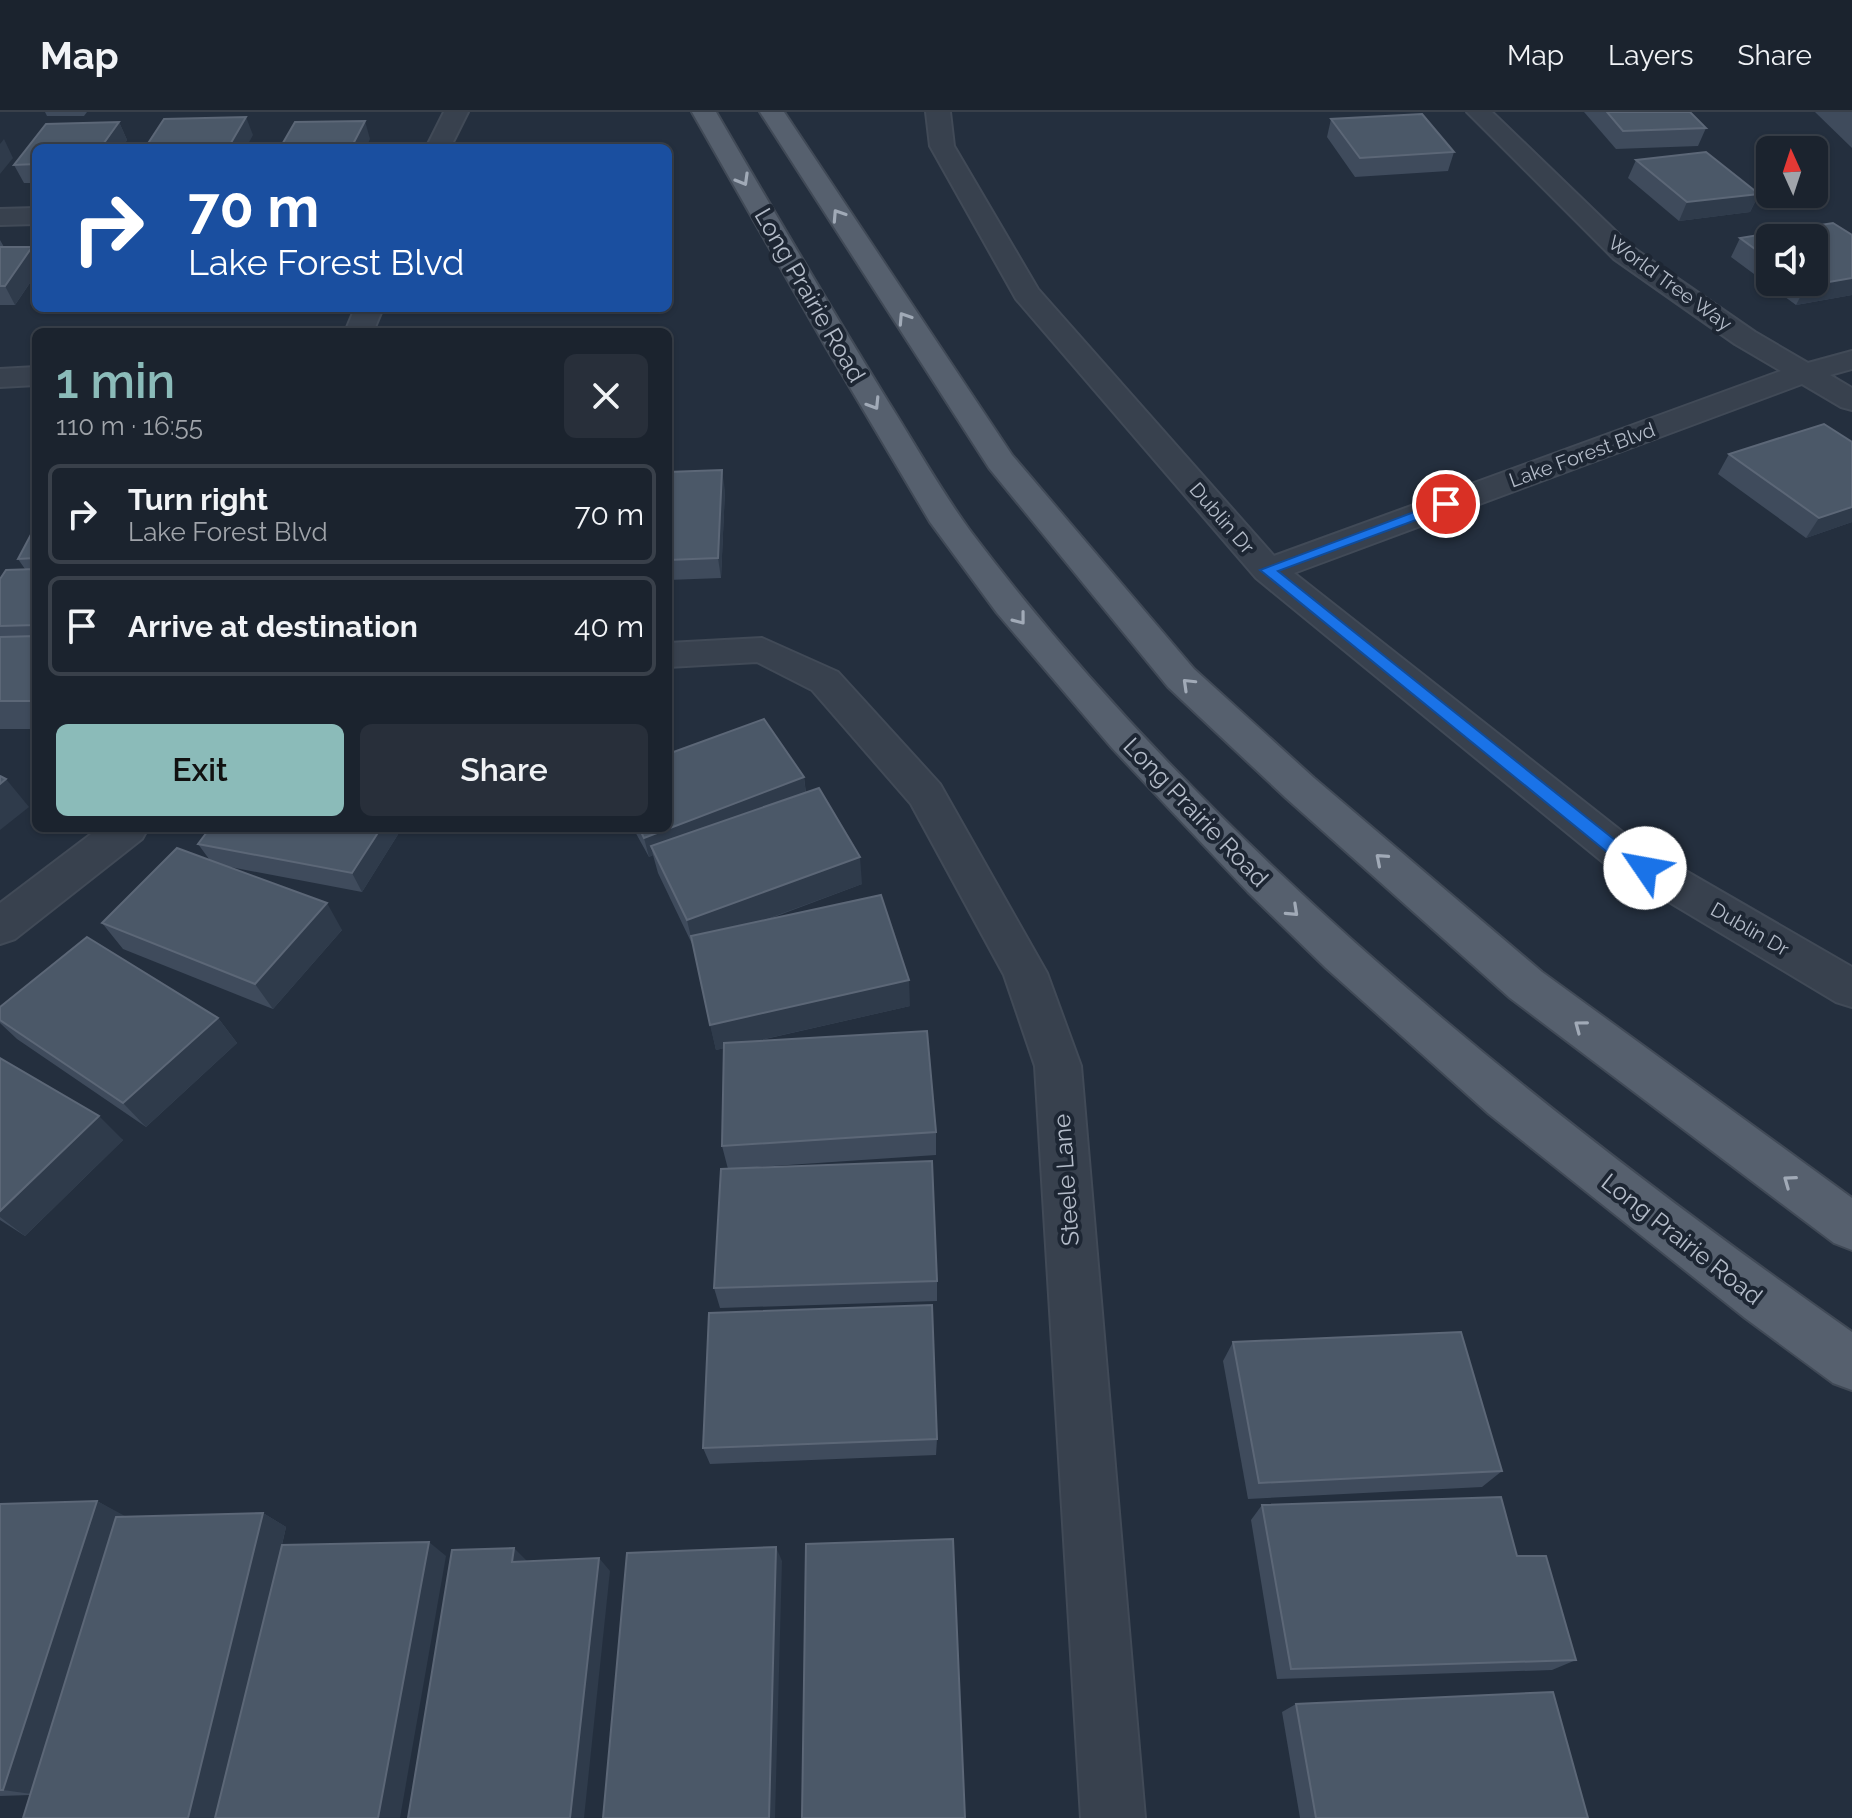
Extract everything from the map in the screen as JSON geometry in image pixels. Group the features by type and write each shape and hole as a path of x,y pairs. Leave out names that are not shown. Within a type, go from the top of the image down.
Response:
{"main road":[{"name":"Long Prairie Road","path":"704,112 836,341 953,532 1026,626 1123,737 1262,882 1393,1004 1557,1143 1758,1298 1852,1364"},
{"path":"772,112 1000,461 1181,678 1300,788 1526,985 1852,1227"}],"street":[{"path":"440,144 456,112"},
{"name":"Dublin Dr","path":"938,112 942,146 1026,293 1268,570 1619,852 1852,989"},
{"name":"World Tree Way","path":"1479,112 1623,253 1745,338 1852,401"},
{"path":"0,217 32,216"},
{"name":"Lake Forest Blvd","path":"1268,570 1804,373 1852,360"},
{"path":"0,378 32,376"},
{"name":"Steele Lane","path":"672,655 762,650 825,681 926,794 1025,973 1058,1066 1113,1818"},
{"path":"0,927 123,832"}],"building":[{"path":"1607,112 1690,112 1706,128 1623,131"},
{"path":"1422,114 1454,152 1360,158 1331,119"},
{"path":"246,117 230,144 148,144 164,119"},
{"path":"365,121 353,144 282,144 295,122"},
{"path":"119,122 103,144 32,144 32,164 14,165 46,124"},
{"path":"1706,152 1756,194 1687,202 1636,160"},
{"path":"1833,223 1852,235 1852,278 1828,282 1827,224"},
{"path":"1756,235 1756,250 1740,238"},
{"path":"0,247 32,247 5,286 0,286"},
{"path":"1824,424 1852,442 1852,507 1819,518 1729,454"},
{"path":"722,470 718,558 672,560 672,472"},
{"path":"32,533 32,558 18,559"},
{"path":"32,569 32,625 0,626 0,579 6,570"},
{"path":"32,636 32,701 0,701 0,637"},
{"path":"764,719 804,777 672,827 672,753"},
{"path":"819,788 860,857 687,920 651,846"},
{"path":"207,832 378,832 352,873 198,844"},
{"path":"641,832 660,832 644,838"},
{"path":"177,848 327,903 255,984 102,923"},
{"path":"881,895 909,980 710,1025 691,936"},
{"path":"87,937 218,1018 123,1103 0,1020 0,1007"},
{"path":"927,1031 936,1132 722,1146 724,1043"},
{"path":"0,1058 99,1116 0,1211"},
{"path":"932,1161 937,1281 714,1288 721,1169"},
{"path":"932,1305 937,1439 703,1448 709,1313"},
{"path":"1461,1332 1502,1471 1259,1483 1233,1342"},
{"path":"1501,1497 1517,1556 1546,1556 1576,1660 1291,1669 1262,1505"},
{"path":"97,1501 3,1790 0,1790 0,1504"},
{"path":"263,1513 188,1818 23,1818 116,1517"},
{"path":"953,1539 965,1818 802,1818 806,1544"},
{"path":"429,1542 378,1818 215,1818 282,1545"},
{"path":"776,1547 769,1818 603,1818 627,1553"},
{"path":"514,1548 512,1562 599,1558 570,1818 408,1818 452,1550"},
{"path":"1553,1692 1588,1818 1316,1818 1296,1704"}],"route":[{"path":"1446,504 1268,570 1619,852 1645,868"}]}
